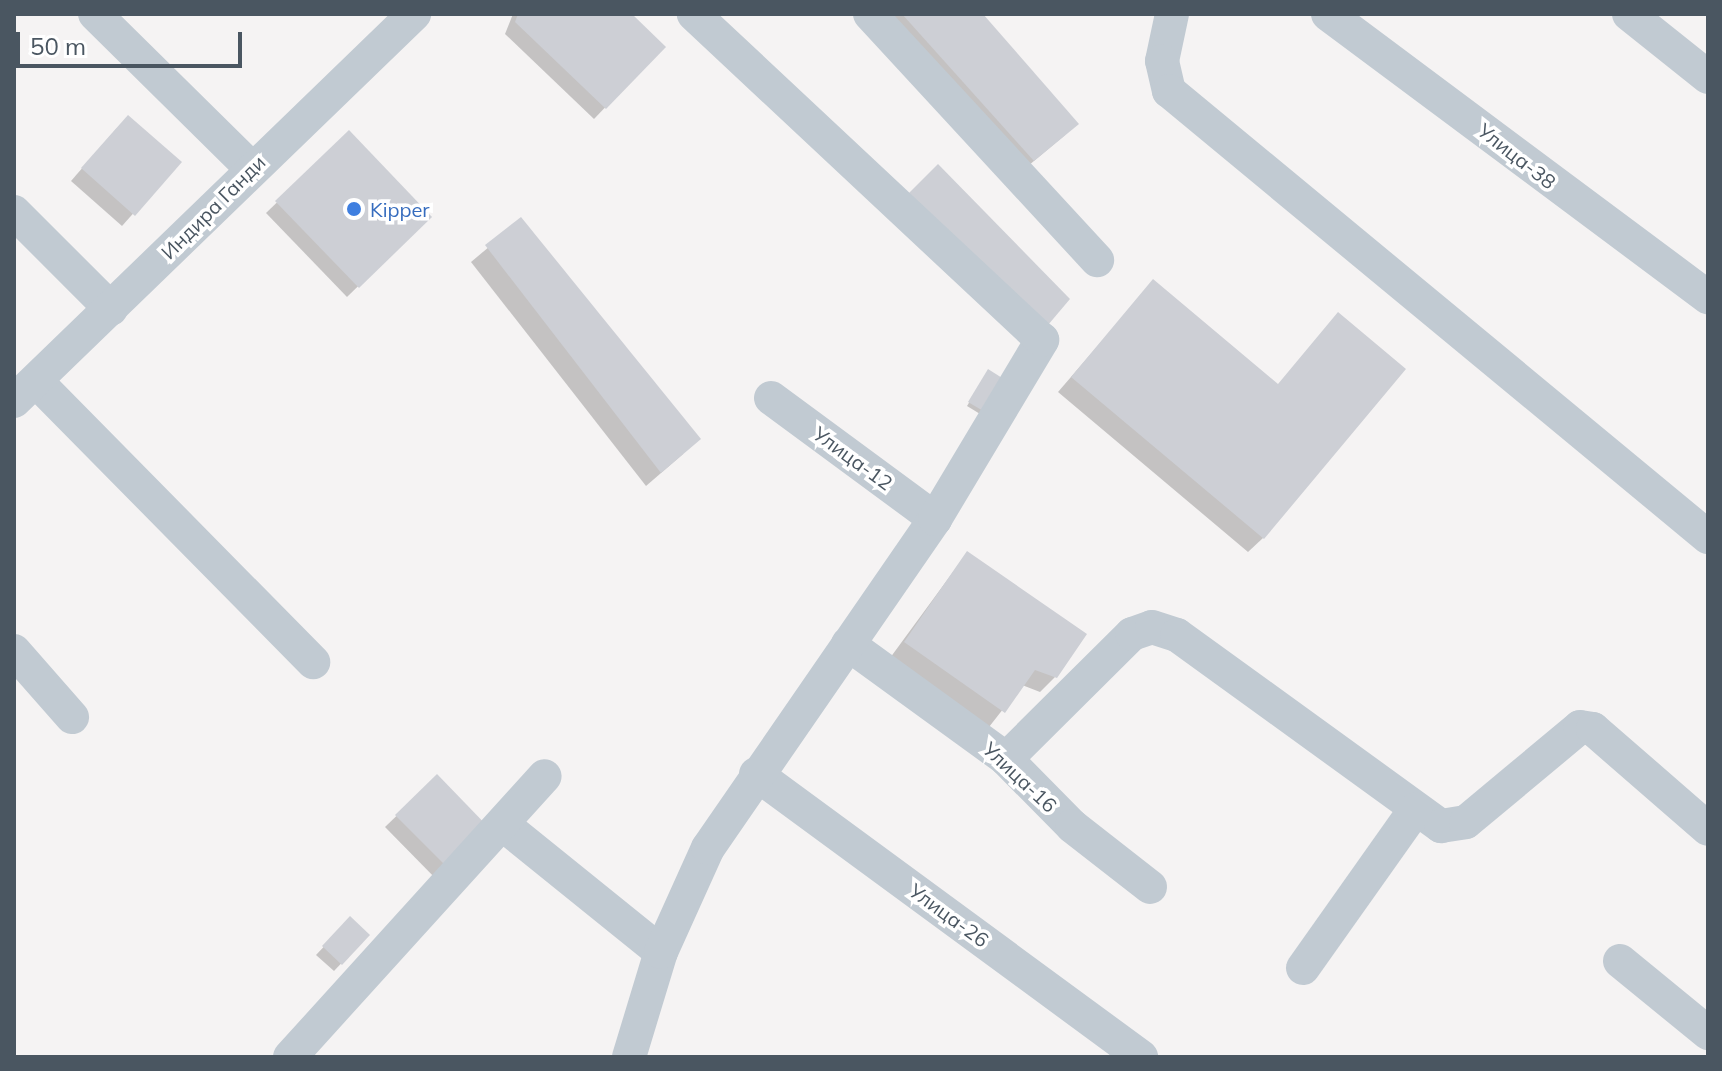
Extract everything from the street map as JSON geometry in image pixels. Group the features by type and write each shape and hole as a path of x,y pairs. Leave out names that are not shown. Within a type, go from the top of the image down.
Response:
{"street":[{"path":"95,14 251,168"},
{"name":"Индира Ганди","path":"25,391 251,168 414,14"},
{"path":"629,1057 661,952 708,848 756,774 935,519 1042,340 694,14"},
{"path":"870,14 1097,260"},
{"path":"1172,14 1162,61 1169,91 1708,537"},
{"name":"Улица-38","path":"1328,14 1708,297"},
{"path":"1629,14 1708,77"},
{"path":"14,212 111,309"},
{"path":"25,391 313,662"},
{"name":"Улица-12","path":"771,398 935,519"},
{"path":"1006,759 1132,634 1152,627 1177,635 1441,826 1466,822 1580,727 1593,729 1708,829"},
{"name":"Улица-16","path":"848,644 1006,759 1072,826 1150,887"},
{"path":"14,651 72,717"},
{"name":"Улица-26","path":"756,774 1141,1057"},
{"path":"290,1057 506,827 545,776"},
{"path":"1303,968 1415,810"},
{"path":"506,827 661,952"},
{"path":"1620,961 1708,1033"}],"building":[{"path":"518,14 632,14 666,47 606,109 515,22"},
{"path":"902,14 983,14 1079,124 1034,161"},
{"path":"128,115 182,162 135,216 81,168"},
{"name":"Kipper","path":"349,130 432,217 359,288 275,201"},
{"path":"938,164 1070,299 1048,325 906,196"},
{"path":"521,217 701,439 661,473 485,245"},
{"path":"1153,279 1278,384 1338,312 1406,369 1264,539 1071,377"},
{"path":"988,369 1010,383 990,415 968,402"},
{"path":"967,551 1087,634 1057,678 1035,670 1005,713 904,642"},
{"path":"437,774 494,833 453,873 395,815"},
{"path":"350,916 370,935 342,965 322,946"}],"place":[{"name":"Kipper","path":"354,209"}]}
